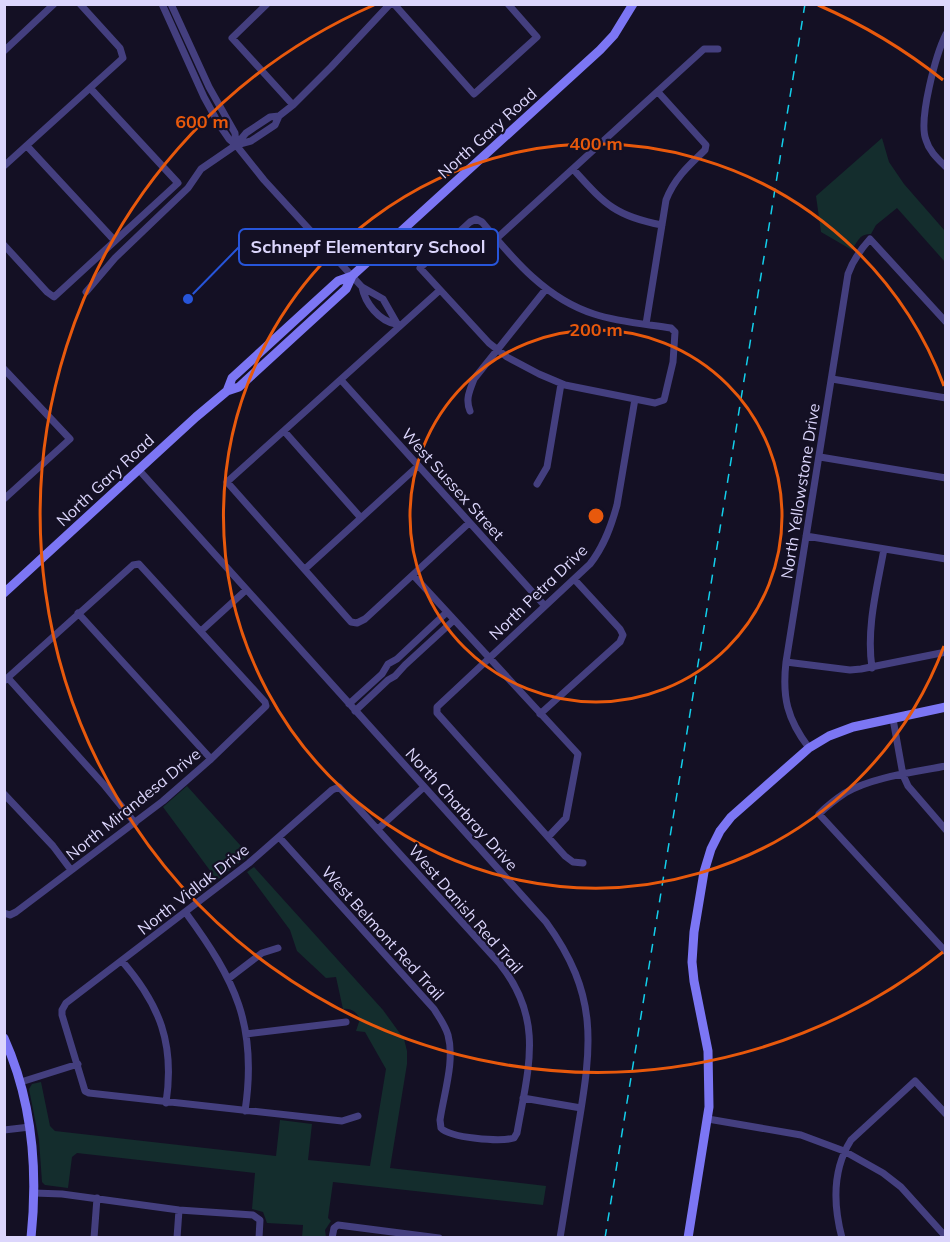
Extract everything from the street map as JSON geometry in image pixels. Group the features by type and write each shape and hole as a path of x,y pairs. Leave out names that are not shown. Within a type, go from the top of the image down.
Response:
{"street":[{"path":"4,51 54,4"},
{"path":"4,166 123,58 120,48 80,4"},
{"path":"162,4 208,104 229,139 362,287 383,299 397,325"},
{"path":"171,4 213,94 235,133 236,145"},
{"path":"267,4 232,38 293,105"},
{"path":"86,292 115,258 188,188 201,169 236,145 246,134 270,117 279,116 293,105 392,4 474,94 537,37 508,4"},
{"name":"North Gary Road","path":"4,593 227,391 239,387 330,304 346,289 352,276 600,50 614,35 633,4"},
{"path":"945,34 923,121 924,135 931,150 945,167"},
{"path":"496,238 704,49 718,49"},
{"path":"4,245 54,297 178,183 90,88"},
{"path":"646,324 666,200 672,185 683,170 705,150 702,139 658,92"},
{"path":"27,146 115,241"},
{"path":"573,169 606,205 628,217 662,225"},
{"path":"476,219 482,222 496,238 546,289 578,309 594,315 670,328 675,332 673,362 664,400 655,403 581,390 561,384 523,366 496,349 420,268 476,219"},
{"name":"North Yellowstone Drive","path":"809,748 795,728 785,698 786,662 848,274 852,262 870,239 945,322"},
{"path":"362,287 363,295 372,309 388,322 397,325"},
{"path":"470,411 467,404 468,395 474,379 546,289"},
{"path":"440,290 397,325 227,482 351,622 357,623 365,619 470,523"},
{"path":"377,312 386,304"},
{"path":"4,369 70,439 4,499"},
{"path":"832,379 945,398"},
{"name":"West Sussex Street","path":"340,380 545,606"},
{"path":"537,484 546,467 561,384"},
{"name":"North Petra Drive","path":"548,837 437,713 437,707 574,579 599,552 613,519 635,399"},
{"path":"284,431 361,518"},
{"path":"819,457 945,478"},
{"path":"305,569 418,466"},
{"name":"North Charbray Drive","path":"140,470 546,922 572,962 584,997 589,1050 560,1238"},
{"path":"806,536 945,559"},
{"path":"872,668 869,647 870,630 884,549"},
{"path":"135,823 105,786 6,680 133,565 139,564 201,631 246,590"},
{"path":"413,575 578,754 566,818 548,837 573,862 583,863"},
{"path":"540,714 620,642 623,635 574,579"},
{"path":"349,704 382,674 392,661 447,612"},
{"path":"78,613 211,759"},
{"path":"355,711 454,620"},
{"name":"North Mirandesa Drive","path":"8,914 135,823 211,759 266,706 265,702 201,631"},
{"path":"786,662 850,670 872,668 945,652"},
{"path":"392,661 398,663 402,669"},
{"path":"688,1238 710,1094 708,1050 692,962 694,932 707,860 720,831 731,817 809,748 839,732 945,707"},
{"path":"893,719 903,775 914,795 945,830"},
{"path":"945,766 855,788 839,797 819,814 945,952"},
{"name":"West Danish Red Trail","path":"339,787 500,964 519,991 531,1035 529,1064 517,1133 514,1138"},
{"name":"North Vidlak Drive","path":"78,1064 62,1015 66,1003 186,913 249,863 332,790 339,787"},
{"path":"378,830 424,787"},
{"path":"4,794 53,846 71,870"},
{"name":"West Belmont Red Trail","path":"279,837 442,1021 447,1034 449,1060 440,1120 441,1128 451,1134 502,1140 514,1138"},
{"path":"186,913 213,950 241,1012 246,1034 248,1078 244,1111"},
{"path":"228,979 262,952 278,948"},
{"path":"122,961 144,989 163,1027 170,1063 166,1103"},
{"path":"246,1034 346,1022"},
{"path":"4,1038 21,1082 30,1127 34,1193 31,1238"},
{"path":"21,1082 78,1064 85,1091 89,1093 342,1121 358,1116"},
{"path":"842,1237 835,1199 836,1185 844,1151 851,1140 915,1081 945,1114"},
{"path":"523,1098 581,1108"},
{"path":"708,1119 801,1135 844,1151 883,1173 901,1187 945,1237"},
{"path":"4,1130 30,1127"},
{"path":"34,1193 253,1215 261,1224 259,1238"},
{"path":"94,1238 97,1198"},
{"path":"177,1238 180,1209"},
{"path":"332,1238 336,1226 439,1238"}],"green space":[{"path":"882,138 889,162 904,184 945,231 945,262 897,208 876,225 871,234 861,237 852,250 821,232 816,196"},
{"path":"187,786 249,855 217,880 163,807"},
{"path":"254,867 383,1010 404,1039 407,1064 390,1168 546,1186 543,1205 333,1182 328,1218 331,1221 325,1230 326,1237 302,1238 303,1225 267,1223 263,1212 252,1209 255,1173 77,1153 72,1157 68,1188 45,1185 42,1182 39,1140 29,1089 32,1084 41,1082 50,1126 55,1131 276,1156 280,1120 312,1124 308,1160 370,1166 386,1069 365,1032 356,1031 360,1019 355,1012 343,1009 336,977 326,978 297,951 290,930 247,872"}],"railway":[{"path":"605,1238 805,4"}],"place":[{"name":"Schnepf Elementary School","path":"188,299"}]}
